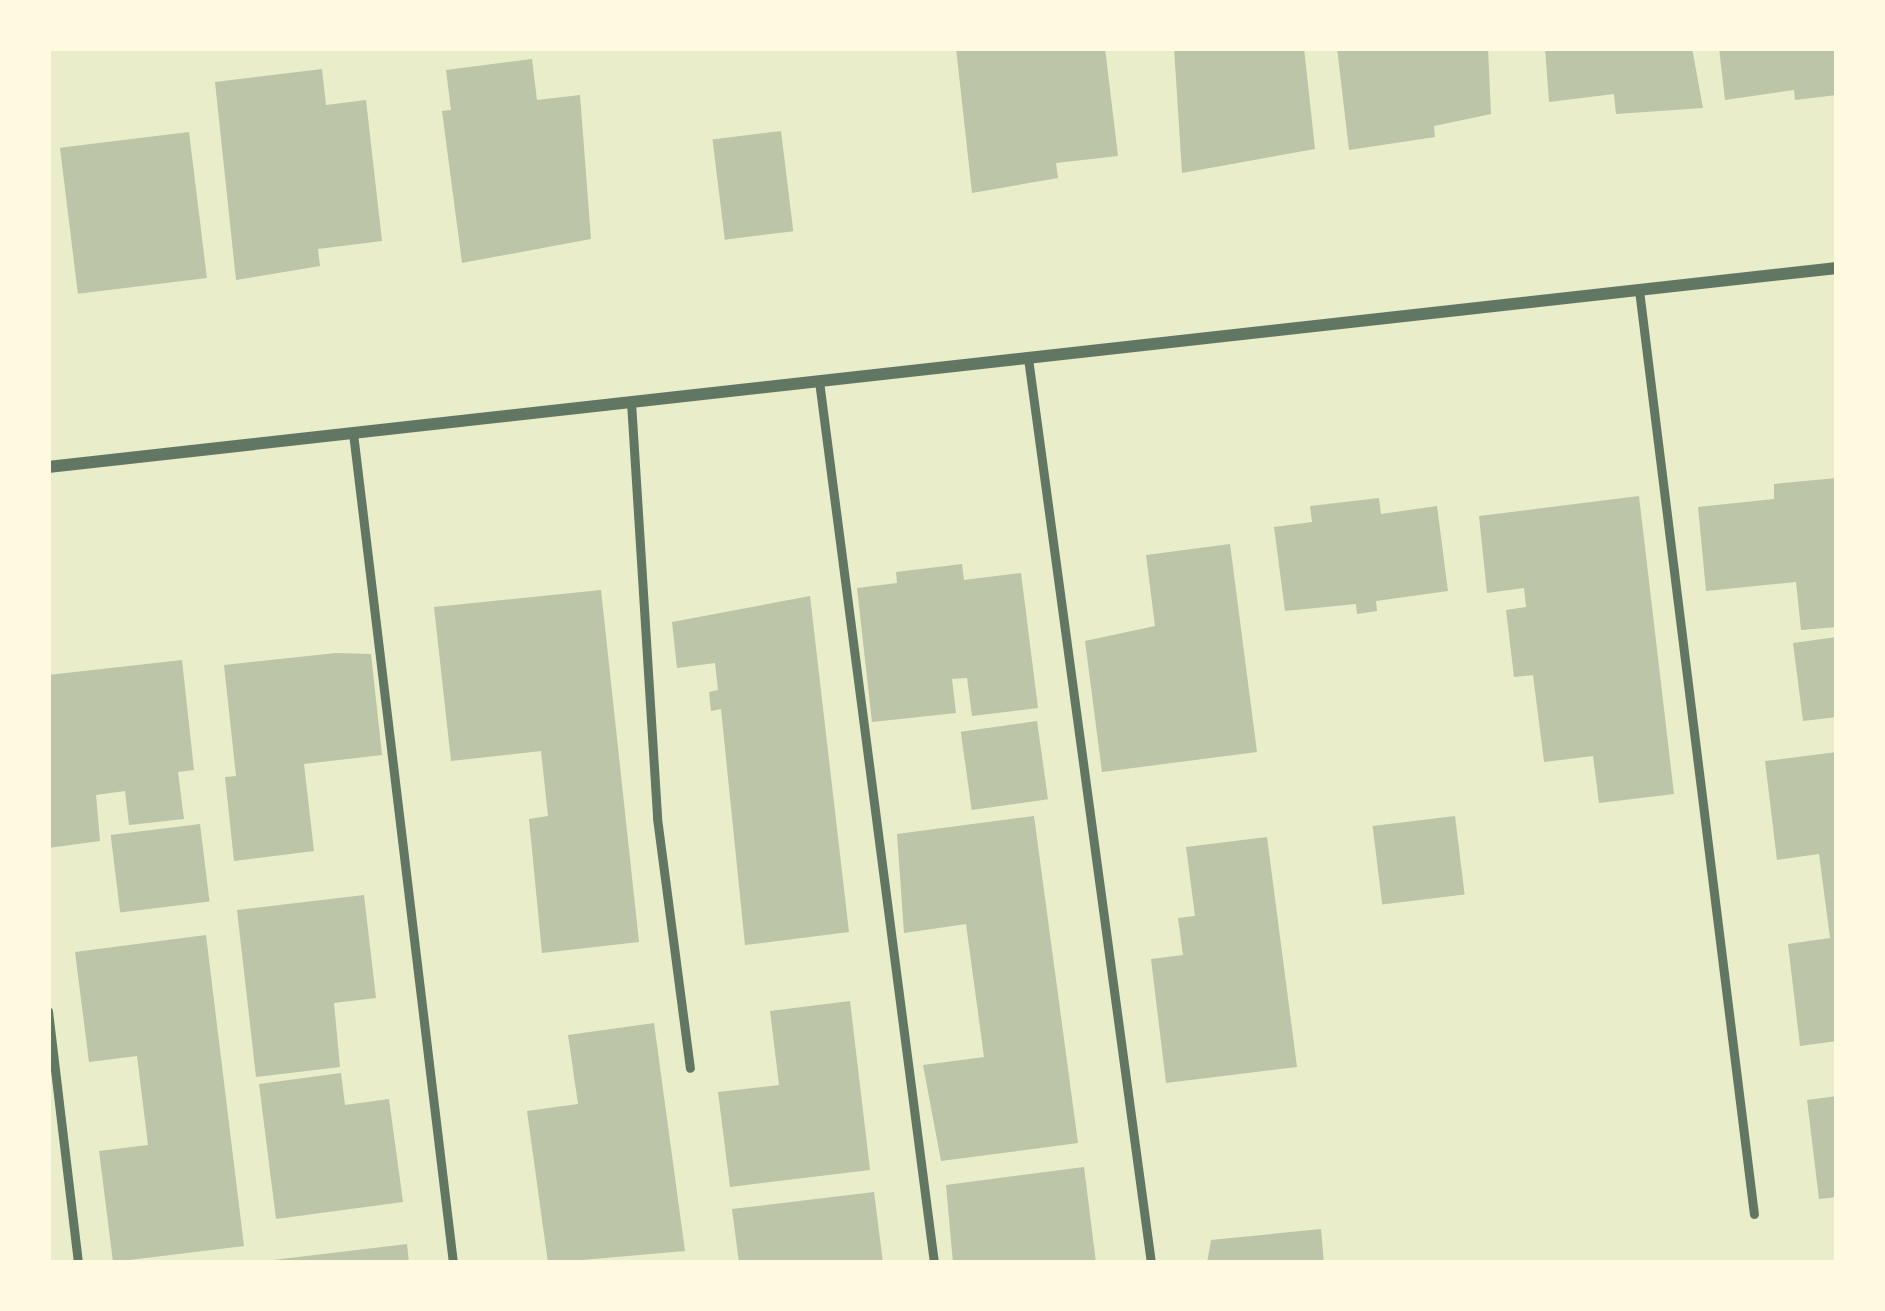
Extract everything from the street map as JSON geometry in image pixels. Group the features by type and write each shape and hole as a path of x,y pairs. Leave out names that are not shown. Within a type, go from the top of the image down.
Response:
{"street":[{"path":"48,467 1837,268"}],"lane":[{"path":"1639,290 1754,1214"},
{"path":"1028,358 1151,1263"},
{"path":"819,381 934,1263"},
{"path":"631,402 657,818 691,1067"},
{"path":"352,433 453,1263"},
{"path":"48,1011 78,1263"}],"building":[{"path":"956,48 1105,48 1118,156 1056,163 1058,178 972,193"},
{"path":"1174,48 1304,48 1315,149 1182,173"},
{"path":"1337,48 1488,48 1491,114 1434,126 1435,137 1349,150"},
{"path":"1545,48 1692,48 1703,108 1616,114 1614,94 1549,102"},
{"path":"1719,48 1837,48 1837,95 1795,100 1794,90 1725,100"},
{"path":"532,59 537,100 580,95 591,239 462,263 442,111 451,110 446,70"},
{"path":"322,69 326,105 366,100 382,241 318,249 320,266 236,280 215,82"},
{"path":"781,131 793,231 725,240 713,139"},
{"path":"189,132 207,278 78,294 60,148"},
{"path":"1837,478 1837,627 1801,630 1796,582 1706,591 1698,507 1774,499 1774,484"},
{"path":"1639,496 1674,794 1599,803 1593,756 1544,762 1533,675 1514,677 1506,610 1526,607 1524,588 1487,593 1479,516"},
{"path":"1379,498 1381,514 1437,506 1448,591 1376,601 1377,611 1357,614 1356,604 1285,611 1274,527 1312,522 1310,506"},
{"path":"1230,544 1257,752 1102,772 1085,641 1155,626 1146,555"},
{"path":"962,564 964,580 1021,573 1038,708 972,716 967,678 952,679 956,713 872,722 857,588 897,583 896,572"},
{"path":"601,590 639,942 542,953 529,819 548,816 541,751 451,761 434,607"},
{"path":"810,596 849,932 745,945 721,709 711,711 709,692 718,690 715,663 677,668 672,622"},
{"path":"1837,637 1837,717 1803,721 1793,643"},
{"path":"336,653 371,654 382,755 304,764 314,851 234,861 225,777 236,776 224,665"},
{"path":"182,660 194,770 178,772 184,819 129,825 125,791 96,795 100,841 48,848 48,675"},
{"path":"1037,721 1048,799 972,810 961,732"},
{"path":"1837,752 1837,1041 1800,1046 1788,944 1830,938 1819,854 1777,860 1765,761"},
{"path":"1034,816 1078,1143 941,1161 923,1065 984,1057 966,924 904,933 897,834"},
{"path":"1455,816 1465,894 1382,905 1373,826"},
{"path":"200,824 210,901 120,912 111,835"},
{"path":"1267,837 1297,1067 1166,1083 1151,959 1183,955 1178,918 1195,916 1186,847"},
{"path":"364,895 376,998 334,1003 340,1067 256,1077 237,910"},
{"path":"206,935 244,1246 113,1262 99,1151 148,1145 137,1056 89,1062 75,952"},
{"path":"850,1001 870,1170 730,1187 718,1092 779,1085 770,1011"},
{"path":"654,1023 685,1251 548,1263 527,1111 578,1104 568,1035"},
{"path":"341,1073 345,1105 389,1099 403,1202 276,1219 259,1084"},
{"path":"1837,1096 1837,1197 1819,1199 1807,1100"},
{"path":"1084,1167 1096,1263 953,1263 946,1185"},
{"path":"874,1192 883,1263 739,1263 732,1209"},
{"path":"1321,1229 1324,1263 1207,1263 1211,1240"},
{"path":"407,1244 409,1263 273,1260"}]}
